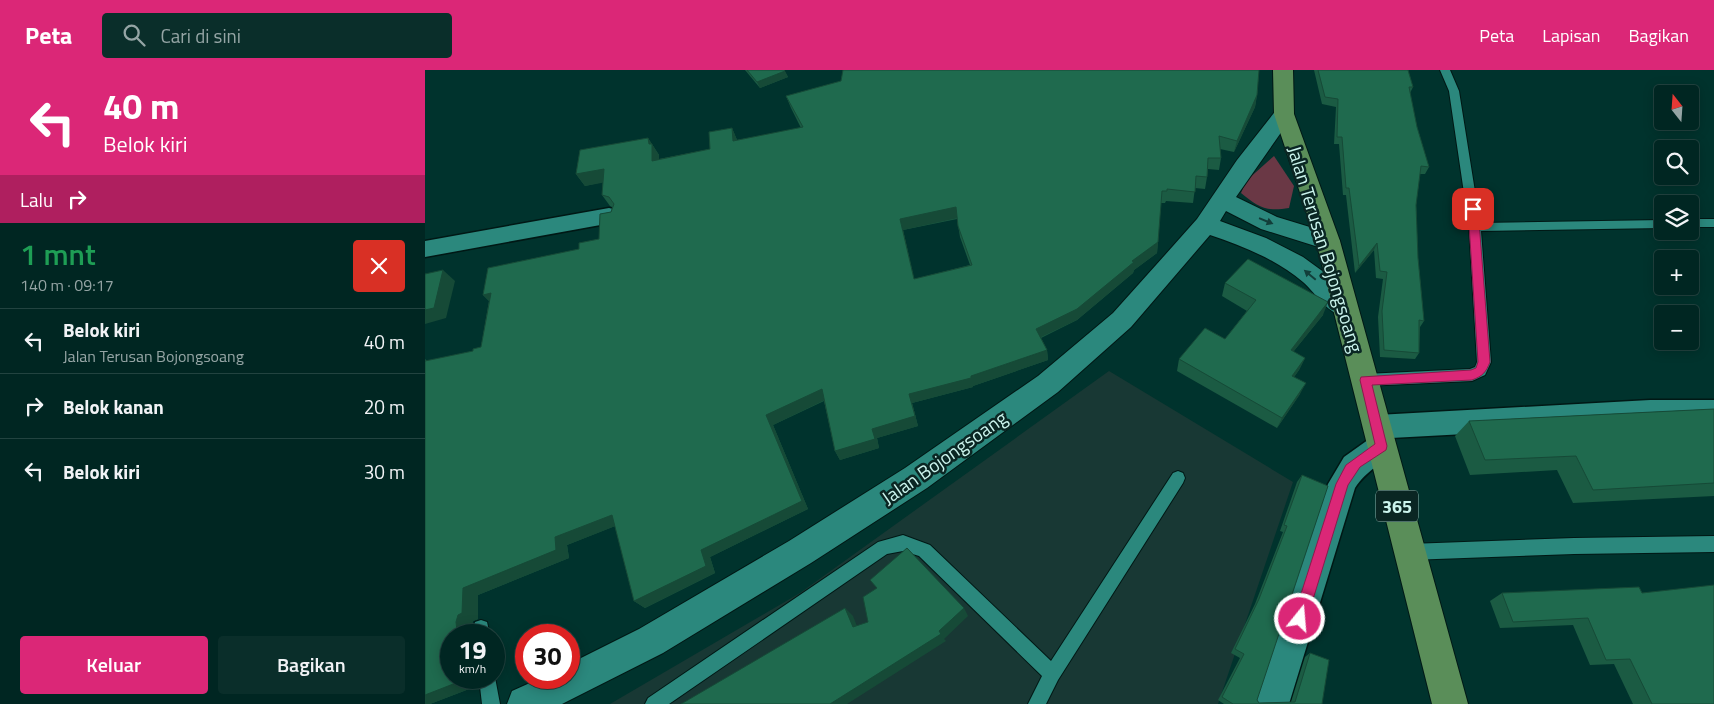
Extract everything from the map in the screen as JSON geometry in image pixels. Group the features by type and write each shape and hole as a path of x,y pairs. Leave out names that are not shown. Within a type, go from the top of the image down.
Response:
{"main road":[{"name":"365","path":"1283,70 1284,114"},
{"name":"Jalan Bojongsoang","path":"525,704 651,641 800,552 932,467 1047,384 1121,320 1205,225 1245,165 1284,114"},
{"name":"Jalan Terusan Bojongsoang","path":"1284,114 1328,241 1450,704"},
{"path":"1223,200 1269,223 1328,241"},
{"path":"1205,225 1271,250 1289,260 1307,272 1345,308"}],"street":[{"path":"425,249 609,216"},
{"path":"1272,704 1342,484 1350,469 1379,436 1651,412 1714,411"}],"lane":[{"path":"1365,380 1472,375 1480,371 1484,362 1475,227 1454,91 1445,70"},
{"path":"1699,223 1714,223"},
{"path":"1475,227 1654,224"},
{"path":"1037,704 1052,674 1179,478"},
{"path":"654,704 884,547 903,542 924,550 1052,674"},
{"path":"1409,552 1574,546 1714,544"},
{"path":"489,689 491,704"}],"shaded area":[{"path":"1274,156 1294,186 1289,208 1268,209 1252,202 1241,193 1246,181"},
{"path":"1109,371 1293,482 1218,704 610,704 800,593"}],"building":[{"path":"747,70 784,70 785,71 757,82"},
{"path":"843,70 1259,70 1257,95 1237,141 1219,136 1221,158 1208,158 1207,177 1196,176 1195,192 1167,189 1167,191 1162,191 1158,242 1132,261 1134,262 1077,309 1036,329 1047,350 971,376 971,378 909,394 915,416 872,429 875,439 835,451 822,389 766,415 802,501 701,550 706,566 634,601 612,515 555,537 556,550 463,588 462,613 458,615 456,624 440,624 440,689 425,695 425,361 473,351 473,349 481,347 491,293 483,295 488,268 579,249 579,243 599,239 600,214 611,212 614,204 609,197 602,195 604,169 576,174 580,150 648,138 649,144 652,144 652,161 710,149 709,132 732,128 733,141 803,127 786,96 841,81","holes":["956,207 958,226 972,265 914,279 900,219"]},
{"path":"1318,70 1408,70 1413,87 1409,87 1417,127 1429,167 1421,166 1416,205 1418,258 1424,321 1419,320 1419,353 1384,350 1382,311 1387,272 1380,271 1377,243 1359,266 1349,188 1346,188 1342,137 1337,137 1338,99 1325,97"},
{"path":"1248,259 1328,302 1291,350 1305,358 1292,376 1306,383 1282,418 1179,359 1205,328 1225,339 1256,300 1225,283"},
{"path":"443,270 434,308 425,310 425,274"},
{"path":"1714,409 1714,483 1593,490 1576,456 1485,460 1469,421"},
{"path":"1302,475 1328,486 1257,700 1259,703 1295,702 1310,653 1329,660 1322,704 1233,704 1222,697 1244,654 1235,649 1259,599 1287,526 1284,525"},
{"path":"907,548 964,608 939,631 941,634 830,704 681,704 845,608 853,627 868,622 863,597 877,588 870,580"},
{"path":"1714,585 1714,704 1652,704 1630,659 1606,660 1588,618 1513,622 1502,593 1639,587 1642,593"}],"route":[{"path":"1300,619 1342,484 1355,463 1381,446 1365,380 1472,375 1480,371 1484,362 1473,209"}]}
